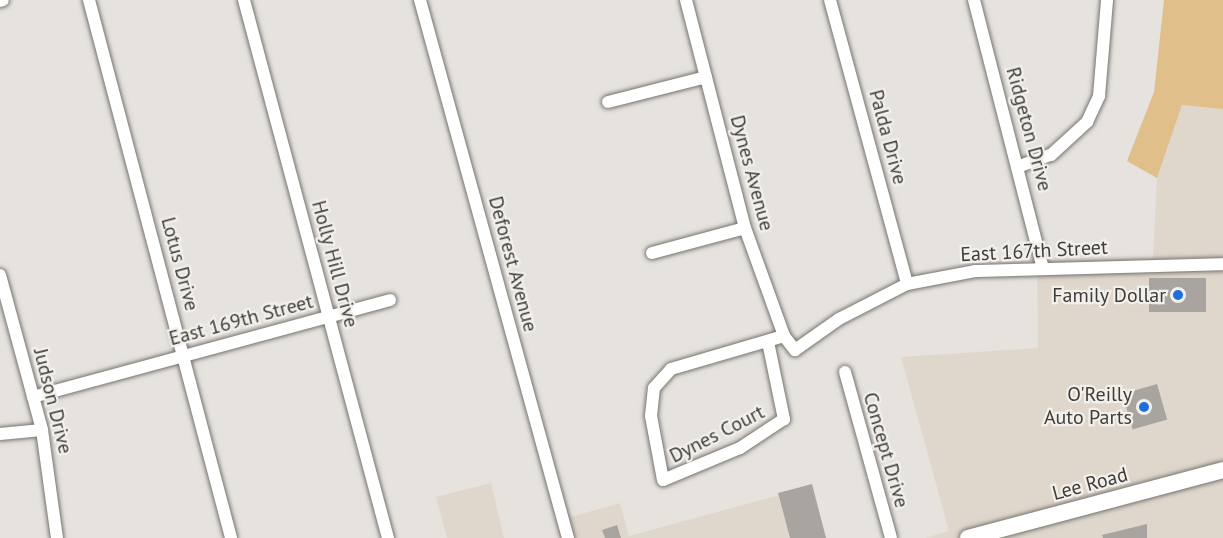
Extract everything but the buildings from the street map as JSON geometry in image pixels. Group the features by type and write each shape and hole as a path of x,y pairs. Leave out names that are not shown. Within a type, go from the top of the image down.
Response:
{"main road":[{"name":"Lee Road","path":"968,538 1223,470"}],"street":[{"name":"Lotus Drive","path":"89,0 231,538"},
{"name":"Holly Hill Drive","path":"244,0 388,538"},
{"name":"Deforest Avenue","path":"420,0 568,538"},
{"name":"Dynes Avenue","path":"686,0 745,228 784,336 795,350"},
{"name":"Palda Drive","path":"830,0 907,284"},
{"name":"Ridgeton Drive","path":"974,0 1020,166 1043,268"},
{"path":"1020,166 1051,155 1087,122 1099,96 1107,0"},
{"path":"608,102 706,76"},
{"path":"652,253 745,228"},
{"name":"East 167th Street","path":"795,350 839,319 907,284 975,271 1223,264"},
{"name":"Judson Drive","path":"0,275 42,430 57,538"},
{"name":"East 169th Street","path":"33,397 390,300"},
{"name":"Dynes Court","path":"768,342 784,418 776,429 740,448 663,480 651,416 654,388 671,369 784,336"},
{"name":"Concept Drive","path":"844,372 891,538"},
{"path":"0,435 42,430"}],"shaded area":[{"path":"1164,0 1223,0 1223,109 1182,105 1157,178 1127,161 1154,92"},
{"path":"1182,105 1223,109 1223,538 925,538 949,531 901,357 1038,348 1037,261 1153,258 1157,178"},
{"path":"491,483 504,538 447,538 436,497"},
{"path":"812,486 826,538 564,538 560,520 620,503 629,536"}],"place":[{"name":"Family Dollar","path":"1178,295"},
{"name":"O'Reilly Auto Parts","path":"1144,407"}]}
